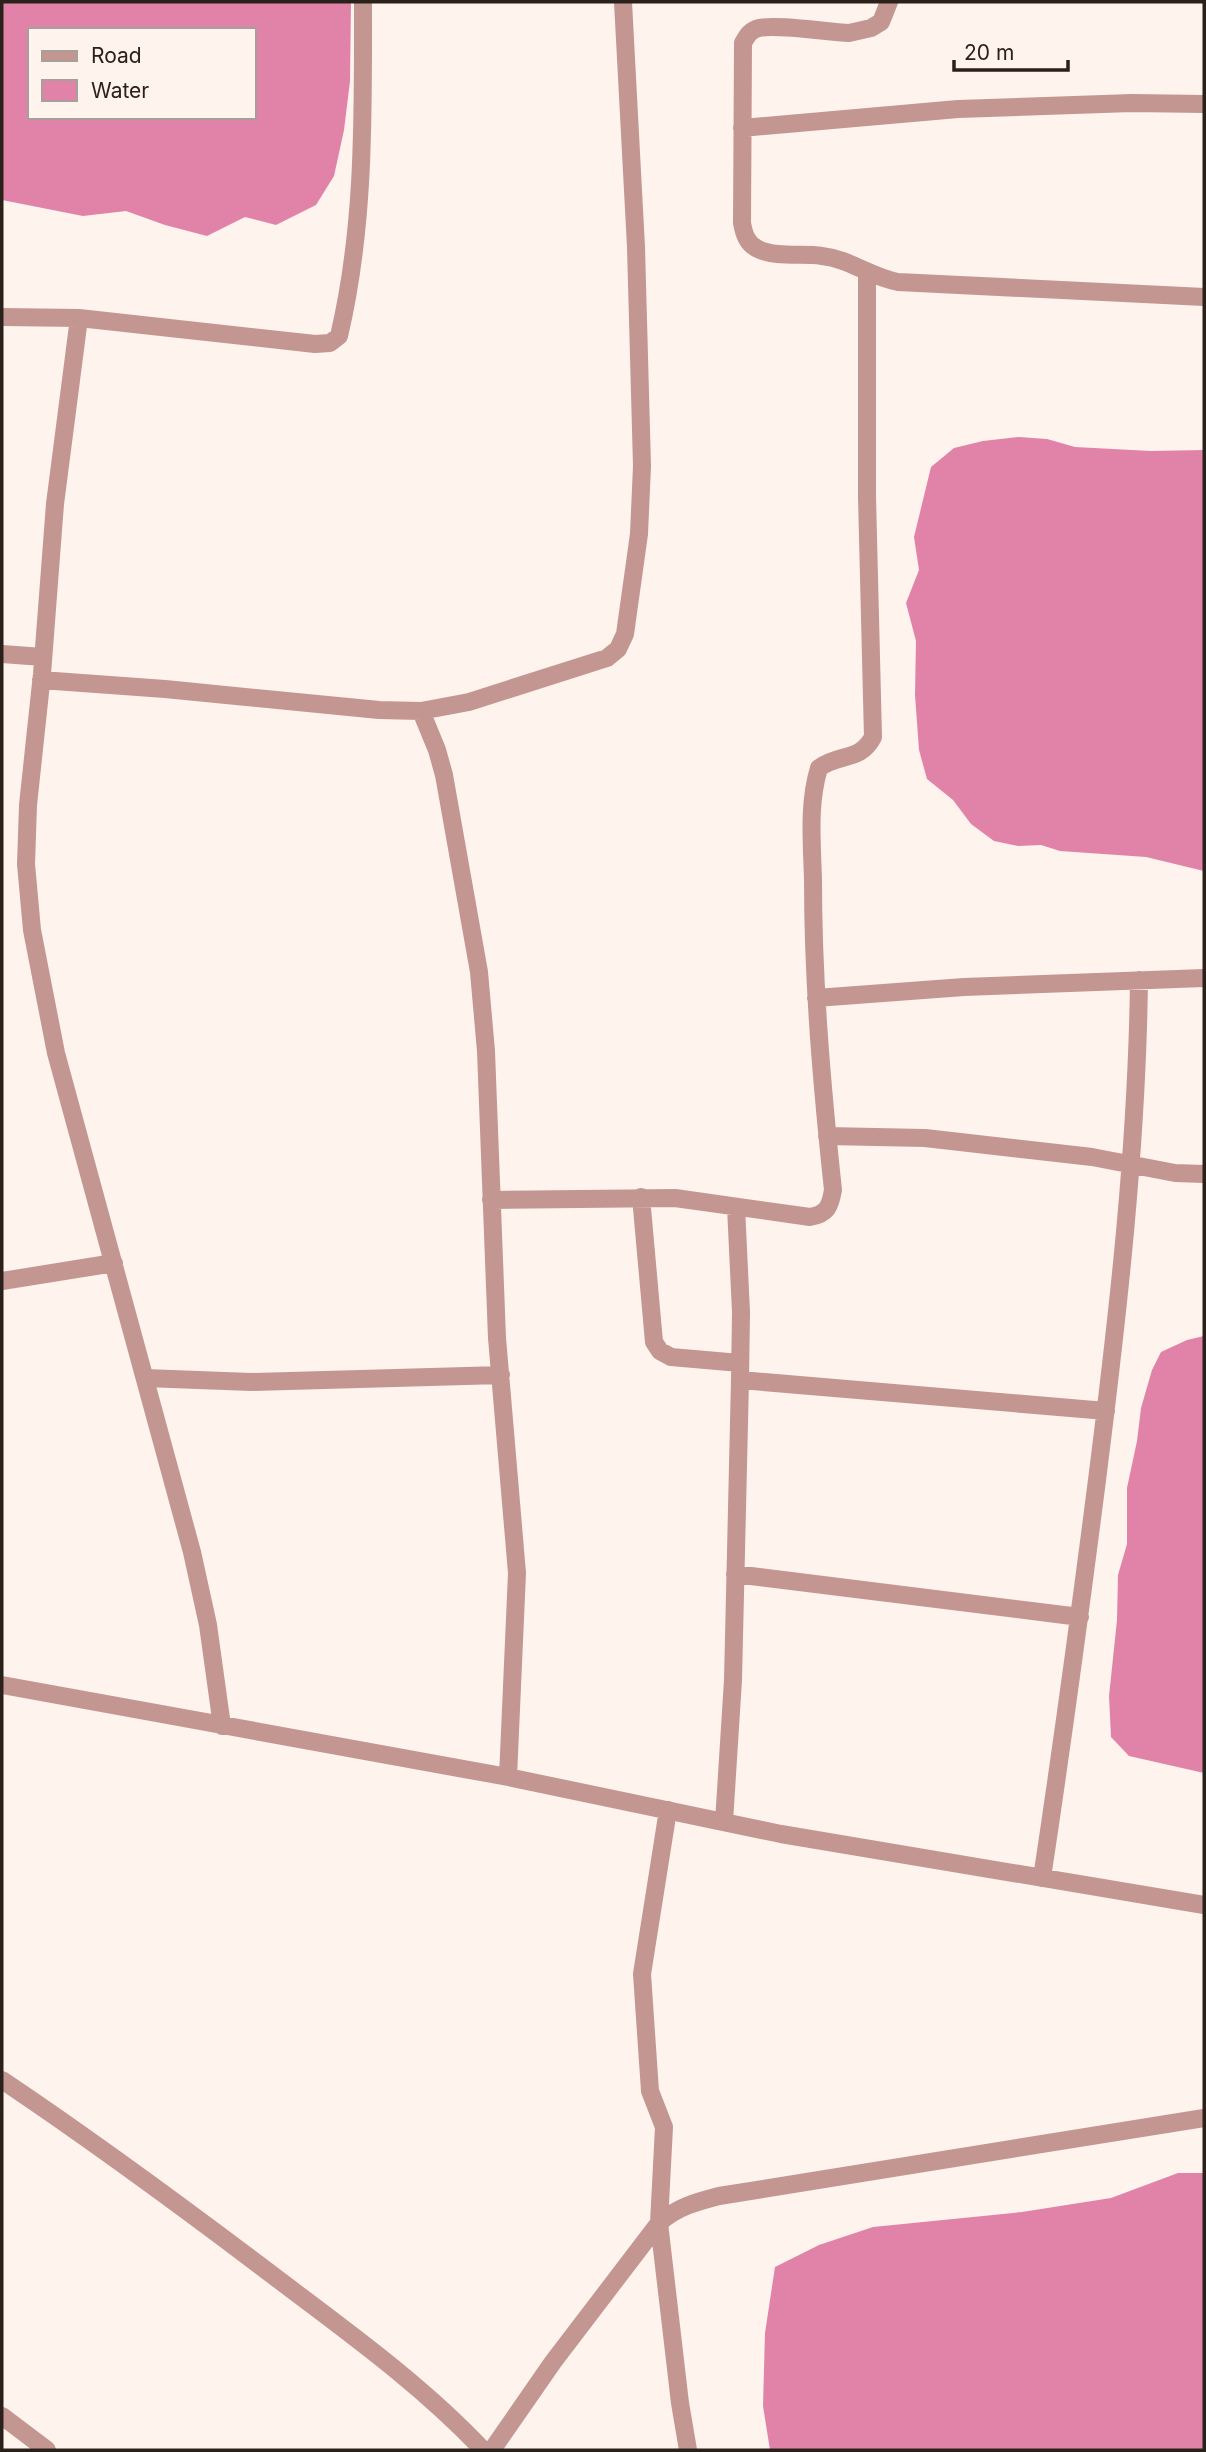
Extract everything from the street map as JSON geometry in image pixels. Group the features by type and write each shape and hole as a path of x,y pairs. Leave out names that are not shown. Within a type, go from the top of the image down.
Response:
{"street":[{"path":"2,317 79,318 315,344 330,343 339,336 359,208 363,137 363,2"},
{"path":"41,680 379,710 421,711 469,702 607,658 618,649 625,634 639,534 642,466 636,247 623,2"},
{"path":"889,2 881,22 861,31 849,33 770,27 756,28 748,34 743,43 742,223 745,238 756,248 769,253 824,256 849,262 880,279 898,282 1204,297"},
{"path":"742,128 958,109 1132,103 1204,104"},
{"path":"491,1200 675,1198 810,1217 822,1215 830,1206 833,1190 816,998 812,802 819,768 828,762 858,754 867,747 873,737 867,497 867,273"},
{"path":"79,318 55,504 28,806 26,864 32,930 56,1053 192,1552 208,1625 222,1726"},
{"path":"2,654 43,657"},
{"path":"421,711 444,775 479,972 486,1051 501,1375 517,1573 517,1622 508,1777"},
{"path":"816,998 964,987 1204,978"},
{"path":"1042,1878 1080,1617 1106,1411 1132,1165 1139,979"},
{"path":"827,1136 925,1138 1092,1157 1175,1173 1204,1174"},
{"path":"641,1197 654,1342 660,1351 671,1357 740,1372 1106,1411"},
{"path":"724,1822 733,1680 740,1372 741,1312 736,1207"},
{"path":"2,1281 114,1263"},
{"path":"145,1378 251,1382 501,1375"},
{"path":"735,1574 1080,1617"},
{"path":"2,1685 508,1777 781,1835 1204,1905"},
{"path":"668,1810 642,1973 650,2091 664,2127 659,2223 688,2450"},
{"path":"2,2080 172,2199 325,2315 403,2376 484,2450"},
{"path":"492,2450 553,2361 659,2223 673,2211 719,2196 1204,2118"},
{"path":"2,2416 47,2450"}],"water":[{"path":"2,2 351,2 350,81 344,130 334,176 316,205 276,225 245,217 207,236 126,211 83,216 2,200"},
{"path":"1019,437 1047,439 1075,447 1151,451 1204,450 1204,871 1146,857 1060,851 1041,845 1018,846 994,841 971,824 953,800 927,779 919,750 915,695 916,641 906,603 919,570 914,537 931,467 954,448"},
{"path":"1204,1336 1204,1773 1129,1756 1111,1737 1109,1696 1117,1620 1118,1575 1127,1544 1127,1488 1141,1408 1152,1370 1161,1352 1187,1340"},
{"path":"1178,2173 1204,2173 1204,2450 770,2450 763,2406 765,2333 775,2267 819,2245 873,2227 1022,2212 1111,2198"}]}
